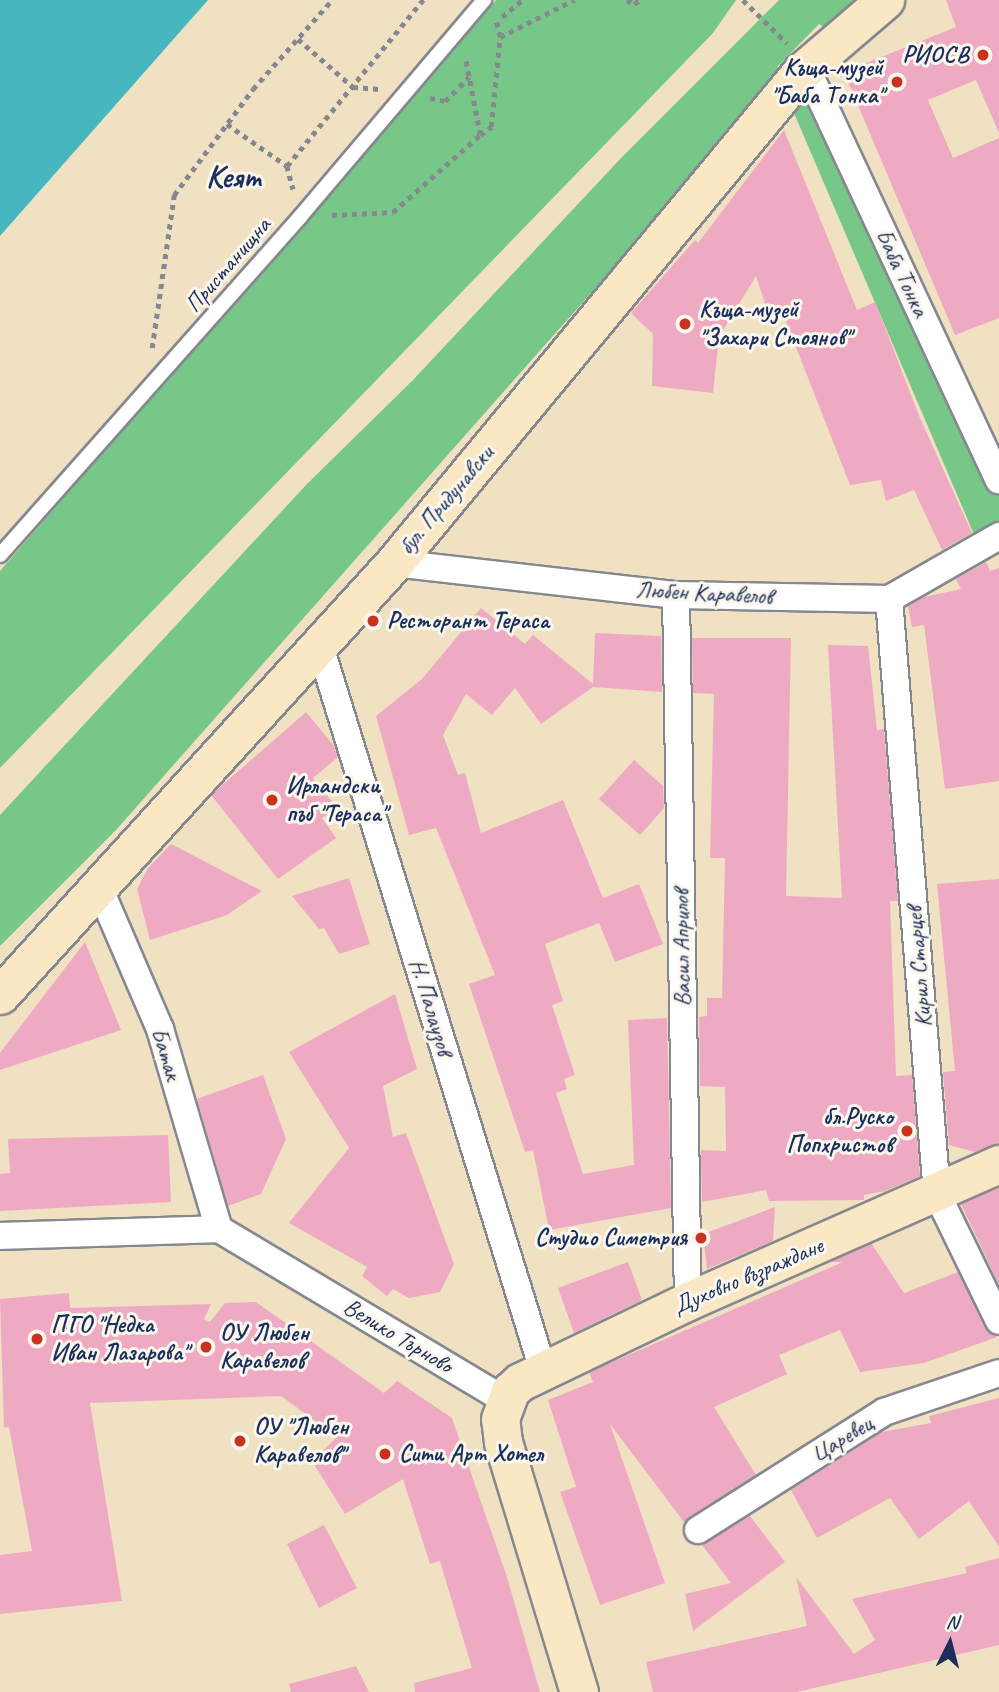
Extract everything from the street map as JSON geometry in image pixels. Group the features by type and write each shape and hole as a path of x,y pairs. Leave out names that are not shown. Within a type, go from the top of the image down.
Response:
{"main road":[{"name":"бул. Придунавски","path":"0,995 394,563 798,56 885,0"},
{"name":"Духовно възраждане","path":"505,1400 520,1382 688,1301 937,1195 999,1164"},
{"path":"505,1400 503,1442 579,1692"}],"street":[{"name":"Баба Тонка","path":"798,56 999,480"},
{"path":"889,599 999,536"},
{"name":"Любен Каравелов","path":"394,563 676,595 889,599"},
{"name":"Васил Априлов","path":"676,595 688,1301"},
{"name":"Кирил Старцев","path":"889,599 937,1195 999,1321"},
{"name":"Н. Палаузов","path":"319,643 544,1370"},
{"name":"Батак","path":"98,885 160,1029 219,1229"},
{"path":"0,1236 219,1229"},
{"name":"Велико Търново","path":"219,1229 505,1400"},
{"name":"Царевец","path":"698,1530 884,1412 999,1373"}],"lane":[{"name":"Пристанищна","path":"0,555 300,217 460,28 489,6"}],"path":[{"path":"149,387 154,317 174,195 227,124 332,0"},
{"path":"288,166 424,0"},
{"path":"496,22 522,0"},
{"path":"500,37 574,0"},
{"path":"627,0 634,4 640,0"},
{"path":"743,0 798,56"},
{"path":"227,124 288,166 300,217 393,212 491,127 500,37 489,6"},
{"path":"460,28 480,135"},
{"path":"298,38 353,87 406,92 445,101 469,77"}],"green space":[{"path":"496,0 736,0 713,33 0,768 0,571"},
{"path":"779,0 869,0 834,34 819,24 777,67 790,83 691,180 116,830 0,946 0,815 307,484 413,380 622,157"},
{"path":"801,72 999,448 999,538 979,546 785,92"}],"water":[{"path":"0,0 208,0 0,236"}],"building":[{"path":"946,0 999,0 999,133 976,80 928,100 953,158 999,138 999,318 955,335 844,72 956,27"},
{"path":"784,130 857,310 875,302 920,418 972,533 942,550 914,490 886,501 881,480 850,485 783,314 770,319 756,276 719,337 713,393 652,386 653,334 631,313 695,240 698,243"},
{"path":"986,562 990,571 999,568 999,781 945,789 924,625 912,627 908,606 924,597 961,589 956,579"},
{"path":"481,608 525,644 533,635 593,684 595,633 661,636 662,692 593,687 541,724 515,688 492,715 466,694 443,735 458,775 465,773 481,833 563,800 603,898 639,884 663,944 615,962 599,923 545,944 563,1001 552,1005 575,1075 564,1079 567,1089 556,1093 583,1174 634,1165 628,1020 667,1018 671,1208 549,1230 533,1150 525,1152 469,984 495,975 436,828 409,835 376,716 422,679"},
{"path":"692,638 791,638 786,896 842,898 828,645 868,646 877,730 884,729 898,901 890,901 896,1076 912,1075 920,1176 885,1191 864,1195 864,1200 769,1201 766,1190 702,1202 701,1150 726,1151 725,1087 700,1086 699,1017 707,1016 707,998 722,998 725,858 710,858 714,694 693,693"},
{"name":"Ирландски пъб \"Тераса\"","path":"306,712 334,746 338,757 313,778 337,808 322,818 336,838 278,879 211,795"},
{"path":"634,760 663,786 664,808 640,835 599,799"},
{"path":"171,844 262,891 227,915 150,940 137,889 148,868"},
{"path":"349,878 370,944 339,954 324,928 319,929 292,896"},
{"path":"999,879 999,1143 975,1152 949,1145 943,1072 955,1071 937,884"},
{"path":"85,942 121,1030 0,1070 0,1053"},
{"path":"395,994 417,1069 383,1086 393,1137 406,1133 454,1264 440,1292 409,1298 393,1289 387,1296 362,1276 367,1267 289,1223 349,1148 289,1052"},
{"path":"263,1075 286,1139 261,1194 228,1206 197,1099"},
{"path":"168,1135 171,1202 0,1211 0,1174 10,1173 8,1139"},
{"path":"999,1187 999,1285 961,1204"},
{"path":"775,1207 773,1241 707,1269 703,1234"},
{"path":"871,1243 904,1293 958,1272 985,1328 997,1337 924,1363 860,1372 840,1330 779,1355 787,1374 714,1407 756,1475 684,1522 610,1424 665,1583 600,1605 560,1492 576,1487 548,1400 593,1382 589,1372 843,1262 828,1262"},
{"path":"628,1262 642,1300 574,1333 558,1288"},
{"path":"69,1293 70,1308 211,1304 204,1319 210,1322 225,1303 256,1302 384,1393 397,1381 452,1418 507,1577 540,1692 415,1692 414,1683 472,1668 440,1561 430,1564 403,1479 345,1514 312,1461 337,1437 281,1396 90,1403 122,1601 0,1614 0,1555 32,1551 9,1427 4,1428 0,1299"},
{"path":"999,1398 999,1547 969,1501 919,1539 890,1498 817,1538 791,1490 882,1432 931,1423 929,1416"},
{"path":"750,1516 785,1562 693,1631 685,1594 731,1583 702,1545"},
{"path":"324,1525 357,1588 319,1608 287,1544"},
{"path":"999,1558 999,1645 797,1692 653,1692 646,1662 807,1626 796,1577 854,1654 875,1640 852,1599 967,1573 965,1567"},
{"path":"356,1666 369,1692 291,1692 289,1684"}],"place":[{"name":"РИОСВ","path":"983,55"},
{"name":"Къща-музей \"Баба Тонка\"","path":"897,82"},
{"name":"Къща-музей \"Захари Стоянов\"","path":"685,324"},
{"name":"Ресторант Тераса","path":"373,621"},
{"name":"Ирландски пъб \"Тераса\"","path":"272,800"},
{"name":"бл.Руско Попхристов","path":"907,1131"},
{"name":"Студио Симетрия","path":"701,1238"},
{"name":"ПГО \"Недка Иван Лазарова\"","path":"37,1339"},
{"name":"ОУ Любен Каравелов","path":"206,1347"},
{"name":"ОУ \"Любен Каравелов\"","path":"240,1441"},
{"name":"Сити Арт Хотел","path":"385,1454"}],"district":[{"name":"Кеят","path":"233,177"}]}
